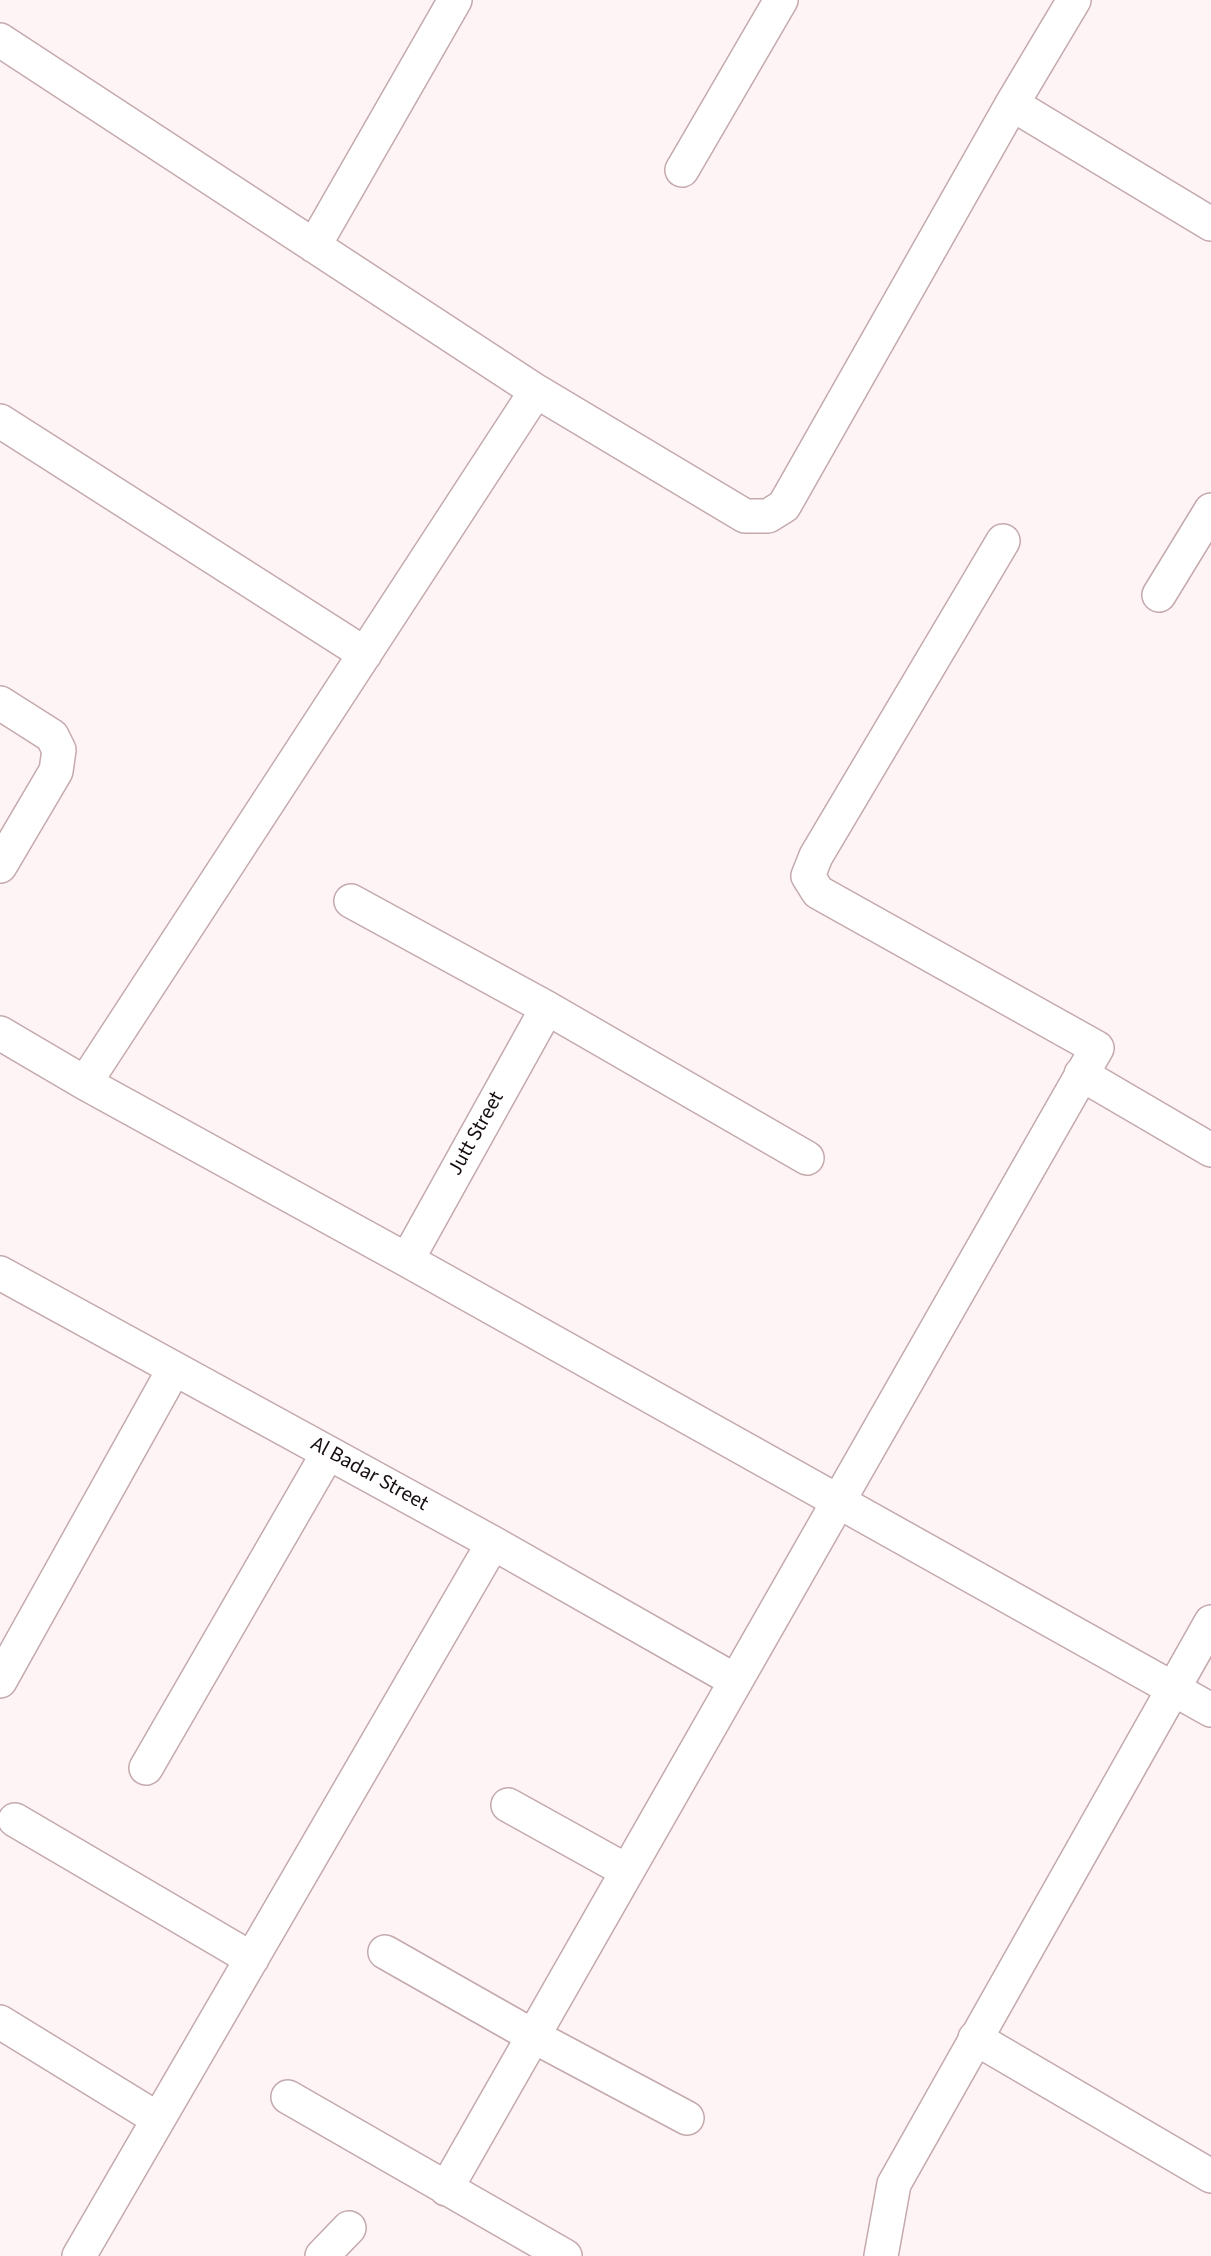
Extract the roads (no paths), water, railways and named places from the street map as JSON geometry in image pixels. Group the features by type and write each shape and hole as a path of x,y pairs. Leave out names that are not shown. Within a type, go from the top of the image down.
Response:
{"street":[{"path":"314,246 455,0"},
{"path":"682,170 781,0"},
{"path":"0,40 536,391 745,516 768,516 784,506 1012,104 1074,0"},
{"path":"1012,104 1211,224"},
{"path":"85,1083 536,391"},
{"path":"0,421 365,654"},
{"path":"1159,595 1208,522"},
{"path":"446,2189 1097,1048 818,892 808,876 816,856 1003,541"},
{"path":"0,703 52,736 59,750 56,771 0,866"},
{"path":"351,900 547,1008 807,1158"},
{"name":"Jutt Street","path":"407,1260 547,1008"},
{"path":"0,1033 85,1083 407,1260 1211,1710"},
{"path":"1081,1074 1211,1150"},
{"name":"Al Badar Street","path":"0,1274 494,1543 736,1681"},
{"path":"0,1682 174,1369"},
{"path":"146,1768 328,1453"},
{"path":"79,2256 494,1543"},
{"path":"881,2256 894,2184 1211,1623"},
{"path":"508,1805 627,1871"},
{"path":"15,1820 252,1959"},
{"path":"385,1952 533,2036 687,2118"},
{"path":"0,2022 158,2119"},
{"path":"975,2038 1211,2176"},
{"path":"288,2097 565,2256"},
{"path":"322,2256 349,2228"}]}
